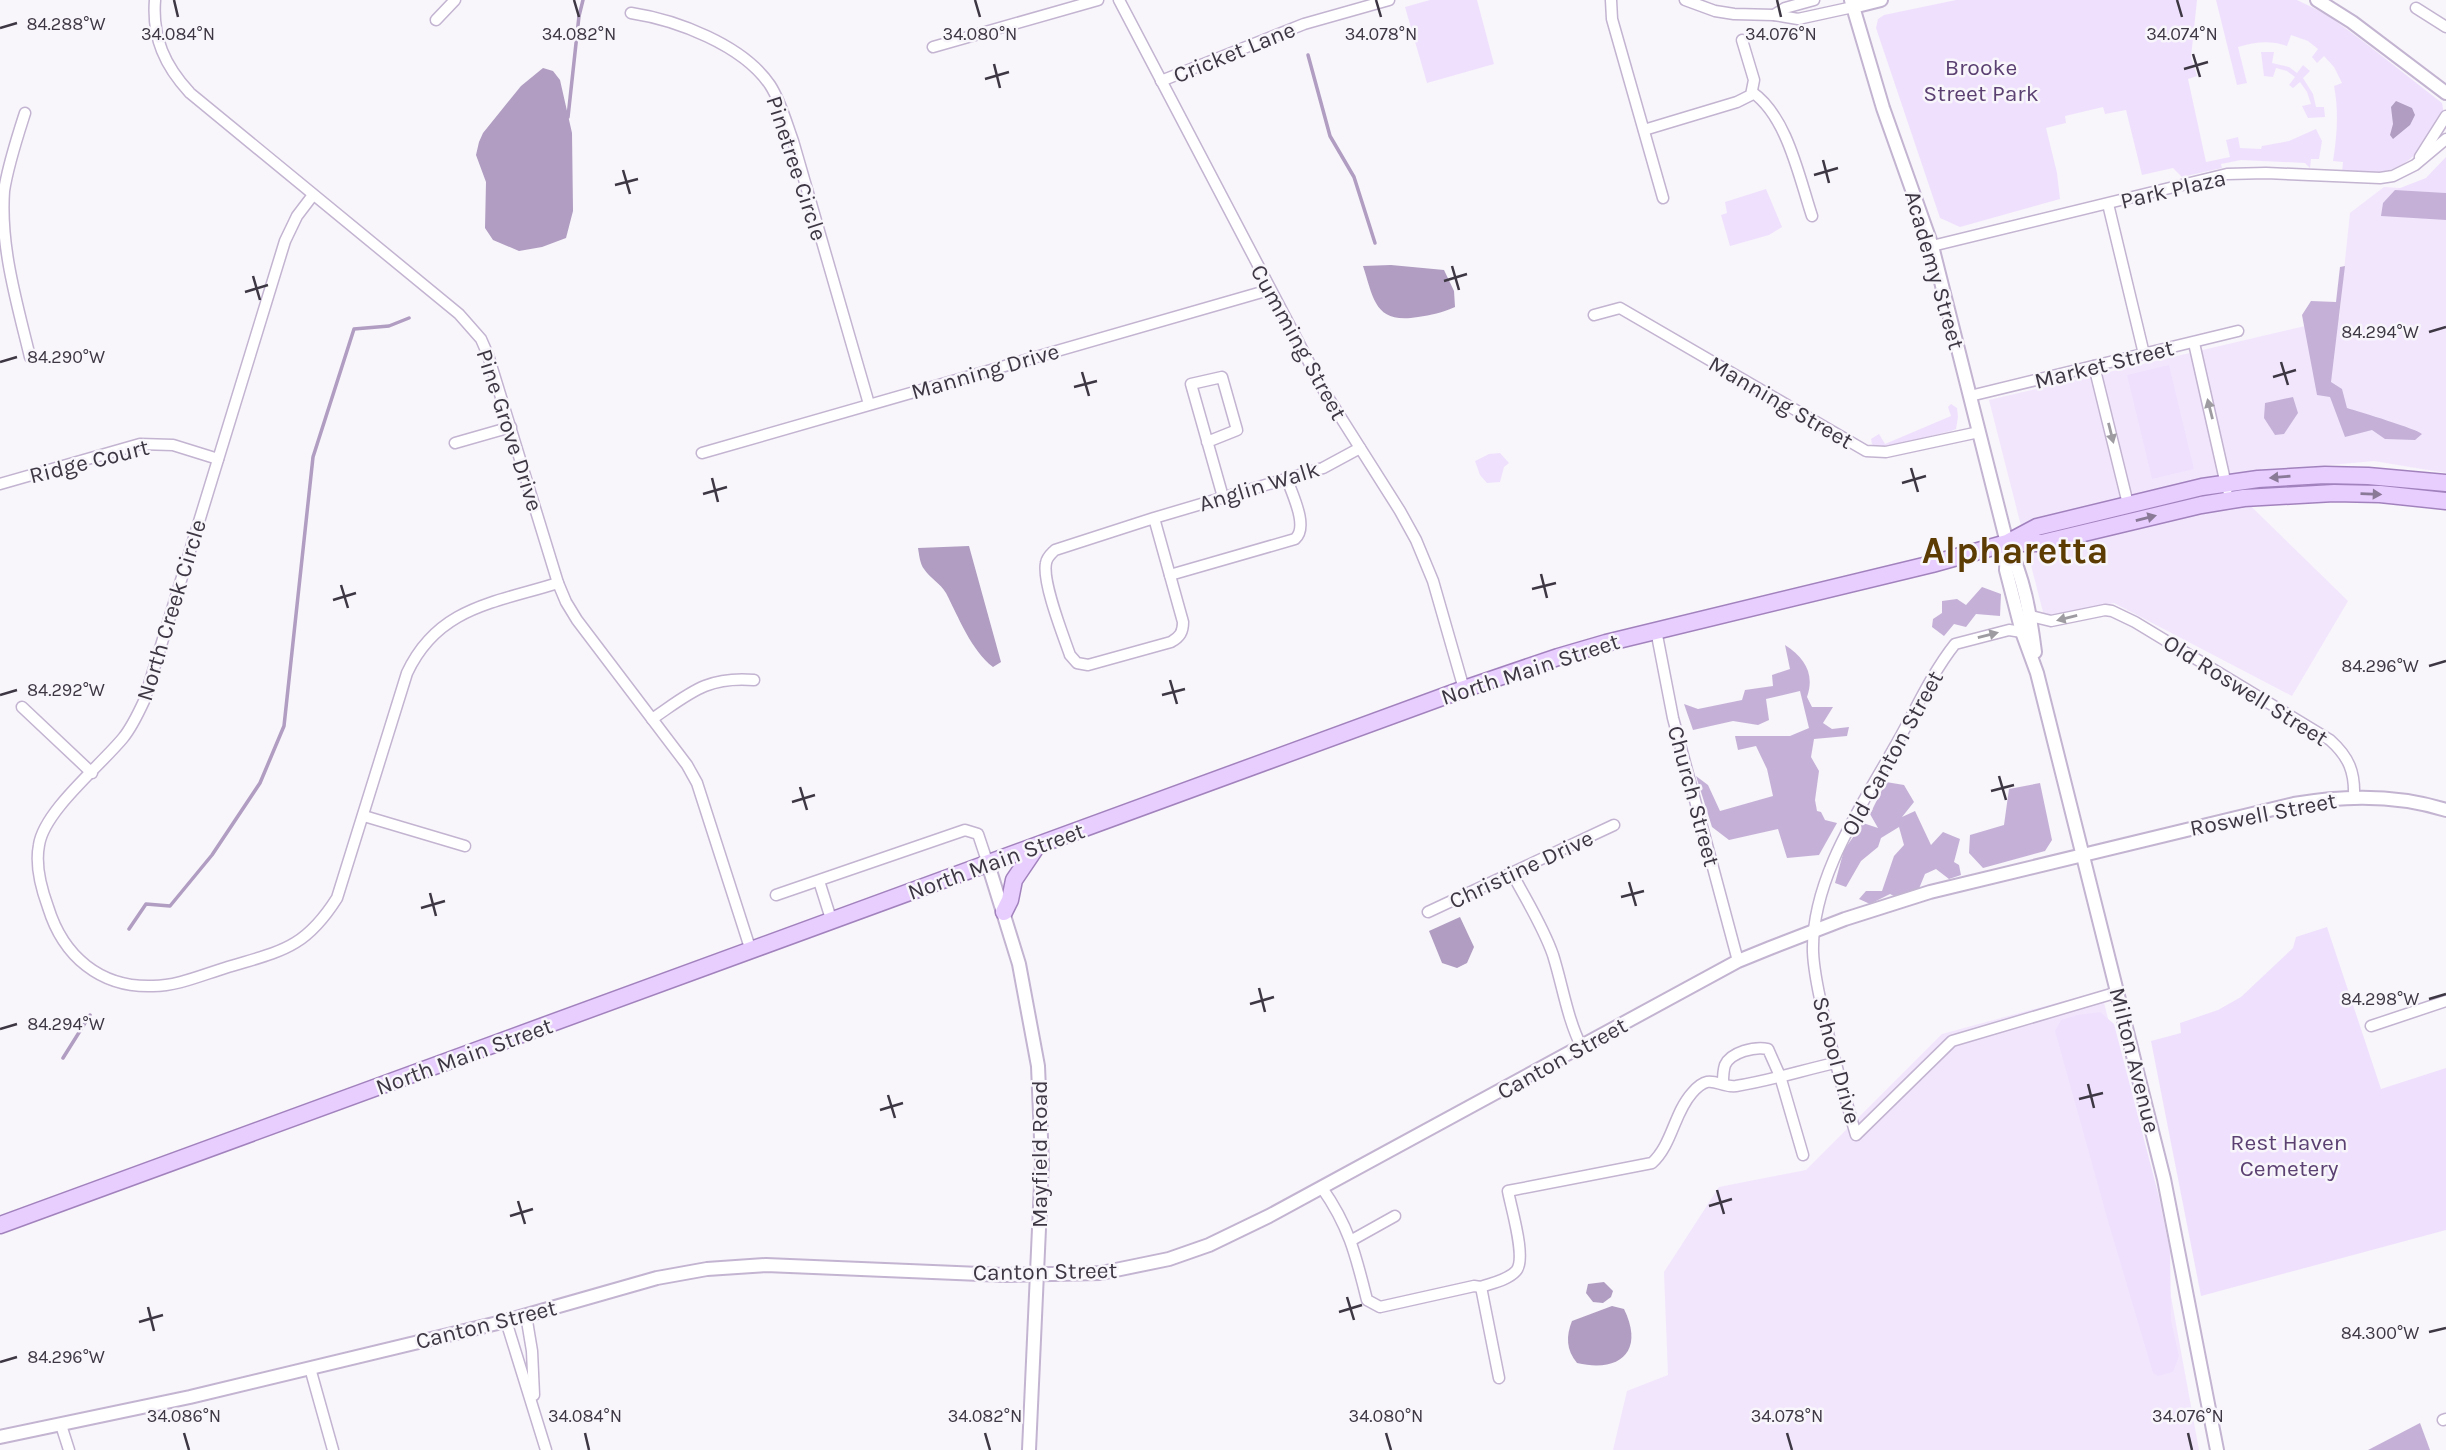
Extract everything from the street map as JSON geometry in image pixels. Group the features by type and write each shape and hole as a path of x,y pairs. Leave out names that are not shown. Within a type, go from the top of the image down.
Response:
{"main road":[{"path":"2007,543 2037,527 2226,483 2325,475 2446,483"},
{"path":"2007,543 2042,543 2229,500 2334,493 2380,494 2446,501"},
{"name":"North Main Street","path":"0,1225 1464,689 1558,657 2007,543"},
{"path":"1004,912 1010,900 1014,880 1037,846"}],"street":[{"name":"Pine Grove Drive","path":"155,0 154,17 159,48 176,78 190,93 471,326 488,355 558,583 577,620 687,765 697,783 751,951"},
{"path":"436,20 455,0"},
{"path":"933,47 1098,0"},
{"name":"Cumming Street","path":"1119,0 1324,391 1416,540 1433,580 1464,689"},
{"name":"Cricket Lane","path":"1161,81 1304,24 1389,0"},
{"path":"1611,0 1612,19 1664,198"},
{"path":"1687,0 1715,11 1798,19 1852,3 1881,0"},
{"path":"1774,15 1786,8 1814,0"},
{"path":"2317,0 2352,22 2417,74 2446,93"},
{"name":"Academy Street","path":"1852,3 1883,108 1932,246 2007,543"},
{"path":"2416,8 2446,27"},
{"name":"Pinetree Circle","path":"631,13 678,24 739,54 769,83 793,141 869,404"},
{"path":"1644,130 1737,102 1752,92 1754,80 1742,40"},
{"path":"1752,92 1768,104 1779,119 1812,216"},
{"path":"25,113 4,191 2,223 3,254 30,357"},
{"path":"2415,165 2446,116"},
{"name":"Park Plaza","path":"1932,246 2227,174 2266,173 2369,179 2393,176 2415,165 2446,139"},
{"name":"North Creek Circle","path":"313,195 297,216 285,241 144,701 125,736 53,814 43,831 37,855 41,888 54,926 72,953 100,974 133,985 155,986 176,983 281,951 303,939 325,918 338,898 407,673 425,642 443,625 463,613 558,583"},
{"path":"2108,204 2144,354"},
{"name":"Manning Drive","path":"702,453 1269,290"},
{"name":"Manning Street","path":"1594,315 1620,308 1866,451 1880,453 1979,432"},
{"name":"Market Street","path":"1970,396 2238,331"},
{"path":"2194,343 2229,500"},
{"path":"2094,366 2128,504"},
{"path":"1207,442 1237,430 1222,377 1191,384 1207,442 1223,497"},
{"path":"455,443 511,427"},
{"name":"Ridge Court","path":"0,484 140,444 173,445 218,459"},
{"name":"Anglin Walk","path":"1154,518 1183,630 1179,637 1171,642 1088,665 1077,663 1070,655 1047,585 1045,565 1055,550 1154,518 1323,468 1360,448"},
{"path":"1170,575 1295,539 1300,535 1301,526 1287,479"},
{"name":"Milton Avenue","path":"2007,543 2018,567 2031,616 2037,673"},
{"name":"Milton Avenue","path":"2007,543 2006,570 2022,632 2037,673 2167,1192 2217,1450"},
{"name":"Old Roswell Street","path":"2031,616 2051,621 2105,610 2121,614 2330,740 2346,757 2351,767 2354,797"},
{"name":"Church Street","path":"1656,630 1673,718 1738,961"},
{"name":"Old Canton Street","path":"1815,930 1827,878 1845,835 1935,674 1955,644 2009,630 2022,632"},
{"path":"652,719 708,683 730,678 754,680"},
{"path":"22,707 92,773"},
{"name":"Roswell Street","path":"2082,855 2313,800 2354,797 2401,799 2446,810"},
{"path":"364,816 465,846"},
{"name":"Christine Drive","path":"1428,912 1614,825"},
{"path":"776,895 965,830 978,834 988,864"},
{"name":"Canton Street","path":"0,1437 506,1321 657,1278 706,1269 766,1265 1038,1275 1101,1273 1169,1259 1209,1245 1322,1188 1738,961 1815,930 1930,891 2082,855"},
{"name":"Mayfield Road","path":"988,864 1019,964 1038,1066 1042,1137 1029,1450"},
{"path":"1512,873 1553,954 1573,1029 1582,1048"},
{"path":"819,881 832,922"},
{"name":"School Drive","path":"1815,930 1814,972 1835,1063 1856,1135 1952,1041 2118,992"},
{"path":"2371,1026 2446,1001"},
{"path":"1723,1083 1724,1068 1734,1056 1763,1047 1772,1053 1802,1155"},
{"path":"1322,1188 1352,1240 1367,1300 1371,1304 1380,1307 1474,1286 1481,1287 1509,1276 1518,1269 1521,1258 1508,1191 1652,1163 1661,1152 1691,1094 1708,1081 1733,1086 1835,1063"},
{"path":"1352,1240 1395,1216"},
{"path":"1481,1287 1499,1378"},
{"path":"526,1315 535,1410"},
{"path":"506,1321 546,1450"},
{"path":"517,1353 531,1348"},
{"path":"310,1367 333,1450"},
{"path":"61,1425 69,1450"}],"shaded area":[{"path":"543,68 553,71 560,80 572,133 573,211 566,238 542,247 519,251 493,240 485,228 486,182 476,155 483,133 521,86"},
{"path":"2396,101 2412,108 2415,115 2410,125 2393,139 2390,135 2393,124 2391,107"},
{"path":"2384,187 2446,191 2446,473 2374,461 2219,475 2348,601 2292,696 2114,603 2045,620 1989,400 2339,318 2350,213"},
{"path":"2395,190 2446,193 2446,220 2381,216 2383,203"},
{"path":"1391,265 1444,270 1454,291 1455,307 1418,317 1393,317 1385,313 1374,299 1363,266"},
{"path":"2345,266 2331,382 2342,389 2347,408 2422,434 2415,440 2385,439 2372,430 2345,437 2330,397 2317,395 2302,315 2311,301 2336,302 2340,267"},
{"path":"2293,397 2298,413 2284,434 2275,435 2264,418 2265,403"},
{"path":"969,546 1001,662 993,667 972,643 944,589 923,567 918,548"},
{"path":"1982,587 2001,594 2000,616 1976,614 1966,627 1954,624 1944,636 1932,627 1933,619 1942,613 1942,601 1957,599 1966,605"},
{"path":"1785,645 1798,655 1806,667 1810,681 1807,697 1812,707 1833,707 1823,723 1832,729 1849,727 1847,736 1814,739 1811,757 1819,771 1815,800 1817,811 1821,812 1825,820 1837,823 1819,855 1787,858 1778,829 1729,840 1712,827 1696,776 1708,785 1720,811 1773,796 1767,769 1756,746 1738,750 1735,736 1790,736 1809,728 1800,691 1766,699 1769,720 1758,725 1733,721 1693,730 1684,704 1698,709 1742,700 1745,690 1773,686 1772,675 1790,669"},
{"path":"1886,782 1904,785 1914,802 1902,817 1915,811 1931,845 1943,832 1960,839 1954,862 1959,865 1961,875 1949,879 1936,869 1925,874 1918,891 1896,897 1890,894 1870,904 1859,899 1866,891 1882,891 1894,856 1904,845 1899,827 1881,838 1878,847 1861,861 1846,887 1835,883 1844,850 1863,823 1878,828 1870,814"},
{"path":"2040,783 2052,840 2045,851 1983,868 1969,853 1970,835 2004,825 2009,789"},
{"path":"1460,917 1474,947 1467,963 1457,968 1442,963 1429,931"},
{"path":"2101,991 2151,1187 2199,1450 1613,1450 1627,1391 1668,1375 1664,1272 1719,1187 1806,1170 1942,1034"},
{"path":"1604,1282 1613,1291 1611,1297 1603,1303 1593,1302 1586,1293 1588,1284"},
{"path":"1612,1306 1624,1309 1630,1324 1629,1348 1616,1362 1605,1365 1577,1363 1568,1343 1572,1321"},
{"path":"2420,1423 2430,1450 2368,1450"}],"green space":[{"path":"1430,0 1477,0 1494,64 1427,83 1405,7"},
{"name":"Brooke Street Park","path":"1956,0 2197,0 2191,57 2197,76 2188,79 2206,162 2230,157 2226,140 2238,137 2240,148 2261,149 2262,146 2289,141 2316,129 2322,141 2319,159 2311,159 2310,168 2305,163 2241,160 2221,164 2222,168 2182,177 2173,168 2142,175 2126,110 2105,114 2103,107 2065,116 2066,123 2046,128 2060,199 1960,227 1940,218 1876,28 1878,19 1884,15"},
{"path":"2216,0 2297,0 2326,14 2442,103 2444,114 2424,144 2405,163 2379,172 2342,173 2343,162 2333,161 2337,124 2334,86 2342,83 2334,67 2324,56 2317,63 2312,57 2318,49 2308,41 2291,35 2287,46 2262,42 2238,47 2247,83 2237,85"},
{"path":"2261,52 2274,52 2272,63 2289,67 2297,73 2303,65 2310,71 2303,78 2313,94 2316,107 2324,107 2325,117 2308,118 2302,106 2311,104 2307,92 2300,82 2293,88 2289,85 2295,77 2287,71 2276,68 2273,77 2264,76"},
{"path":"2446,157 2446,193 2395,190 2426,178"},
{"path":"1766,189 1782,227 1769,235 1730,246 1721,215 1727,213 1725,202"},
{"path":"2169,365 2194,469 2152,479 2127,375"},
{"path":"1951,404 1957,408 1956,429 1877,449 1872,444 1871,439 1879,434 1885,444 1951,416 1948,407"},
{"path":"1500,453 1509,463 1504,467 1500,482 1487,483 1480,475 1475,461 1489,454"},
{"name":"Rest Haven Cemetery","path":"2327,927 2381,1089 2446,1068 2446,1230 2201,1296 2151,1041 2181,1033 2180,1023 2218,1010 2241,997 2293,948 2296,937"},
{"path":"2100,1012 2114,1024 2159,1197 2170,1251 2171,1320 2179,1356 2173,1372 2158,1376 2153,1373 2055,1031 2061,1020"}],"waterway":[{"path":"568,117 583,0"},
{"path":"1308,55 1330,136 1354,177 1375,243"},
{"path":"129,929 146,904 170,906 212,855 260,783 284,726 313,457 354,329 389,326 409,318"},
{"path":"63,1058 90,1015"}],"district":[{"name":"Alpharetta","path":"2015,550"}]}
